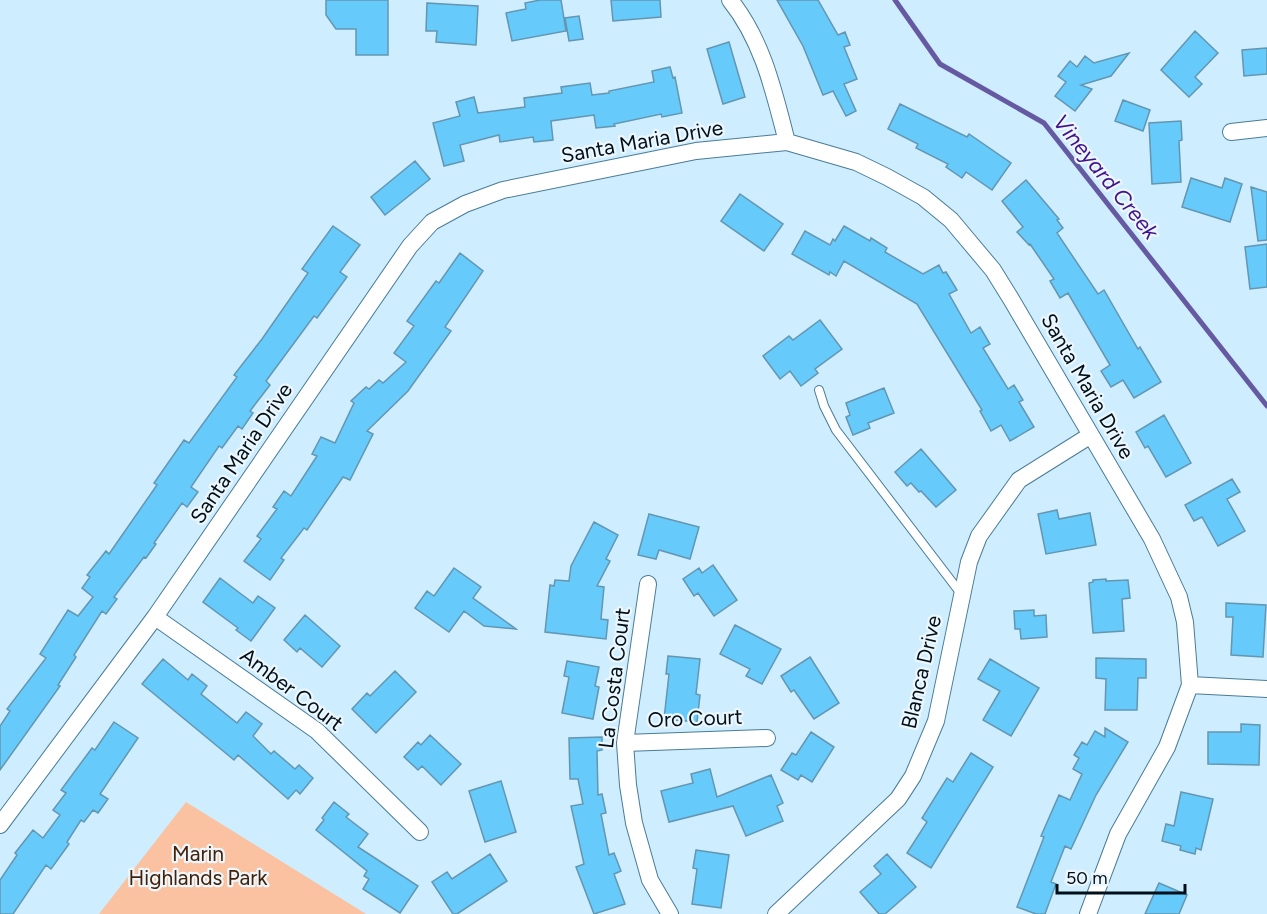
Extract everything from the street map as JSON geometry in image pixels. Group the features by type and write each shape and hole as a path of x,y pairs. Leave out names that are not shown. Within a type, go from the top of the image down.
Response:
{"street":[{"path":"730,0 742,16 768,70 788,142"},
{"path":"1231,132 1267,128"},
{"name":"Santa Maria Drive","path":"0,825 155,617 410,246 432,222 465,204 503,190 696,150 788,142 856,162 923,197 951,220 993,270 1152,539 1179,597 1186,631 1190,685 1167,747 1118,834 1088,914"},
{"name":"Blanca Drive","path":"776,914 898,799 913,776 936,721 969,562 979,536 1019,480 1091,435"},
{"name":"La Costa Court","path":"648,584 625,743 634,823 650,880 670,914"},
{"name":"Amber Court","path":"155,617 317,731 420,832"},
{"path":"1190,685 1267,689"},
{"name":"Oro Court","path":"625,743 766,738"}],"lane":[{"path":"819,390 836,430 962,595"}],"green space":[{"name":"Marin Highlands Park","path":"186,802 366,914 99,914"}],"building":[{"path":"326,0 388,0 388,55 356,55 356,29 336,29 326,15"},
{"path":"561,0 566,31 512,41 506,13 526,9 525,3"},
{"path":"611,0 660,0 661,17 613,21"},
{"path":"777,0 818,0 838,35 845,32 850,45 844,47 857,79 844,84 856,111 846,116 833,91 823,95 803,46"},
{"path":"427,3 478,6 476,45 436,42 437,31 426,31"},
{"path":"579,16 583,39 569,41 565,18"},
{"path":"1195,31 1218,53 1195,77 1202,84 1189,97 1161,70"},
{"path":"729,42 745,97 723,104 707,49"},
{"path":"1267,48 1267,74 1244,76 1242,50"},
{"path":"1129,53 1111,76 1081,85 1092,89 1075,111 1055,96 1066,82 1058,76 1070,61 1077,67 1085,56 1094,63"},
{"path":"670,67 673,78 675,77 682,113 662,117 661,114 614,124 615,126 596,128 594,115 551,121 553,140 534,142 533,137 500,142 499,135 460,145 464,161 444,166 433,123 460,116 456,102 474,97 478,113 525,107 524,98 562,93 561,87 590,83 592,95 654,82 652,71"},
{"path":"1123,100 1150,110 1143,131 1115,121"},
{"path":"900,104 967,137 969,134 1011,163 992,190 966,172 962,178 946,167 948,164 916,148 918,144 888,129"},
{"path":"1181,121 1182,140 1179,141 1181,182 1152,184 1149,123"},
{"path":"415,161 430,179 385,215 371,197"},
{"path":"1191,178 1222,188 1225,178 1242,184 1230,222 1182,207"},
{"path":"1026,180 1059,219 1057,220 1063,228 1057,233 1098,294 1104,290 1138,349 1140,347 1161,382 1134,398 1123,380 1111,387 1101,371 1110,365 1068,293 1060,298 1050,281 1054,279 1030,244 1017,232 1023,227 1002,201"},
{"path":"1251,187 1267,192 1267,240 1258,241"},
{"path":"740,194 783,224 764,251 721,221"},
{"path":"333,226 360,245 340,272 347,277 317,318 314,316 266,381 270,385 250,411 253,413 242,429 238,426 222,448 219,446 191,487 198,492 187,507 182,503 146,558 144,557 114,597 117,599 106,614 102,611 74,655 76,657 58,685 60,686 0,770 0,726 10,711 7,709 46,658 40,654 68,610 78,616 93,597 82,588 90,577 87,575 106,551 109,554 157,485 154,483 184,440 189,443 237,377 234,375 308,273 302,269"},
{"path":"844,226 870,241 871,238 887,248 885,252 923,274 939,265 943,273 946,272 957,290 949,294 971,333 980,327 990,344 983,348 1008,389 1014,385 1023,400 1019,402 1034,427 1010,441 1001,425 991,431 980,411 982,410 917,304 844,261 836,276 830,272 829,275 792,254 805,231 830,245"},
{"path":"1267,244 1267,287 1250,289 1245,247"},
{"path":"460,253 483,271 445,327 451,331 408,391 367,431 373,434 350,480 343,477 307,530 304,528 281,558 284,560 270,580 244,561 261,539 257,536 277,509 273,507 284,491 291,496 317,456 312,454 321,437 335,443 354,403 351,401 366,387 369,389 379,380 383,383 406,362 394,353 414,326 407,321 436,281 439,283"},
{"path":"820,320 842,349 815,369 818,373 801,386 790,371 780,379 763,356 789,336 793,340"},
{"path":"884,388 894,413 868,423 870,428 853,435 846,417 850,415 846,403"},
{"path":"1164,415 1191,463 1166,477 1148,446 1145,448 1136,432"},
{"path":"921,449 956,490 936,507 911,483 907,486 895,472"},
{"path":"1232,479 1240,492 1227,499 1245,531 1218,546 1202,517 1194,521 1185,505"},
{"path":"1057,510 1059,519 1090,513 1096,545 1046,554 1038,514"},
{"path":"649,514 699,527 690,559 659,550 656,559 638,555"},
{"path":"594,522 618,535 606,559 610,561 597,586 604,587 601,619 608,620 606,639 545,632 550,585 554,586 555,580 569,581 571,566"},
{"path":"713,565 737,600 714,616 698,593 694,596 683,579 699,568 702,573"},
{"path":"454,568 481,587 473,598 516,629 484,626 464,611 449,632 415,608 427,591 434,596"},
{"path":"220,578 253,603 258,596 275,608 251,641 236,630 238,628 203,602"},
{"path":"1106,579 1106,581 1128,580 1130,598 1122,599 1124,631 1093,633 1089,583 1093,580"},
{"path":"1226,603 1266,605 1263,657 1231,655 1233,617 1226,617"},
{"path":"1034,610 1034,616 1046,615 1047,637 1021,639 1020,629 1015,629 1014,611"},
{"path":"305,615 340,646 322,667 300,648 297,652 284,640"},
{"path":"735,625 781,649 762,684 746,676 750,669 720,654"},
{"path":"668,656 700,659 696,694 700,695 697,722 664,719 669,674 666,674"},
{"path":"810,657 839,703 814,719 794,690 791,692 781,676"},
{"path":"1096,658 1146,659 1146,678 1138,678 1137,710 1105,710 1106,679 1096,678"},
{"path":"163,659 188,680 192,674 207,686 201,694 237,723 246,712 262,724 253,736 271,754 274,751 295,769 299,765 313,778 300,794 296,790 288,799 238,755 234,760 142,684"},
{"path":"990,659 1039,688 1011,736 983,720 1000,691 978,679"},
{"path":"567,661 599,667 595,686 599,687 593,719 562,713 569,677 564,676"},
{"path":"395,671 416,692 376,733 352,709 367,693 370,696"},
{"path":"114,722 138,738 100,794 108,799 98,813 93,810 84,822 81,820 67,842 69,844 51,869 46,865 13,914 0,914 0,880 17,855 15,853 33,830 43,838 60,815 53,810 66,793 61,790 92,748 95,750"},
{"path":"1241,724 1260,725 1259,765 1208,764 1208,732 1241,732"},
{"path":"1105,728 1128,742 1096,795 1071,849 1065,846 1051,882 1056,884 1045,914 1036,914 1017,907 1044,837 1041,836 1059,795 1070,800 1082,774 1073,769 1079,758 1074,755 1082,742 1087,745 1095,731 1105,737"},
{"path":"811,732 834,747 812,782 801,775 798,780 781,770 792,753 796,755"},
{"path":"430,735 461,764 441,785 422,766 418,770 404,757 418,742 421,745"},
{"path":"602,737 602,750 597,751 598,795 602,794 606,813 601,814 609,855 614,853 621,871 614,874 625,904 594,914 576,867 584,864 571,806 583,804 578,779 570,779 569,738"},
{"path":"971,753 993,767 931,868 907,853 927,822 922,818 947,778 953,782"},
{"path":"710,769 717,797 771,775 783,803 777,806 783,821 746,836 733,806 669,822 661,791 693,783 691,774"},
{"path":"501,781 516,832 485,842 469,791"},
{"path":"1181,792 1213,799 1201,850 1196,848 1195,854 1180,850 1181,846 1162,841 1166,824 1174,826"},
{"path":"334,802 349,814 346,817 368,834 358,847 418,886 400,913 363,889 369,879 364,876 367,871 316,830"},
{"path":"696,850 729,855 721,908 692,904 697,869 693,868"},
{"path":"490,854 507,881 457,914 453,914 432,882 447,872 452,879"},
{"path":"887,854 916,887 885,914 879,914 860,892 881,874 874,866"},
{"path":"1159,883 1187,895 1179,914 1145,914"}],"waterway":[{"name":"Vineyard Creek","path":"895,0 940,64 1044,123 1267,406"}]}
